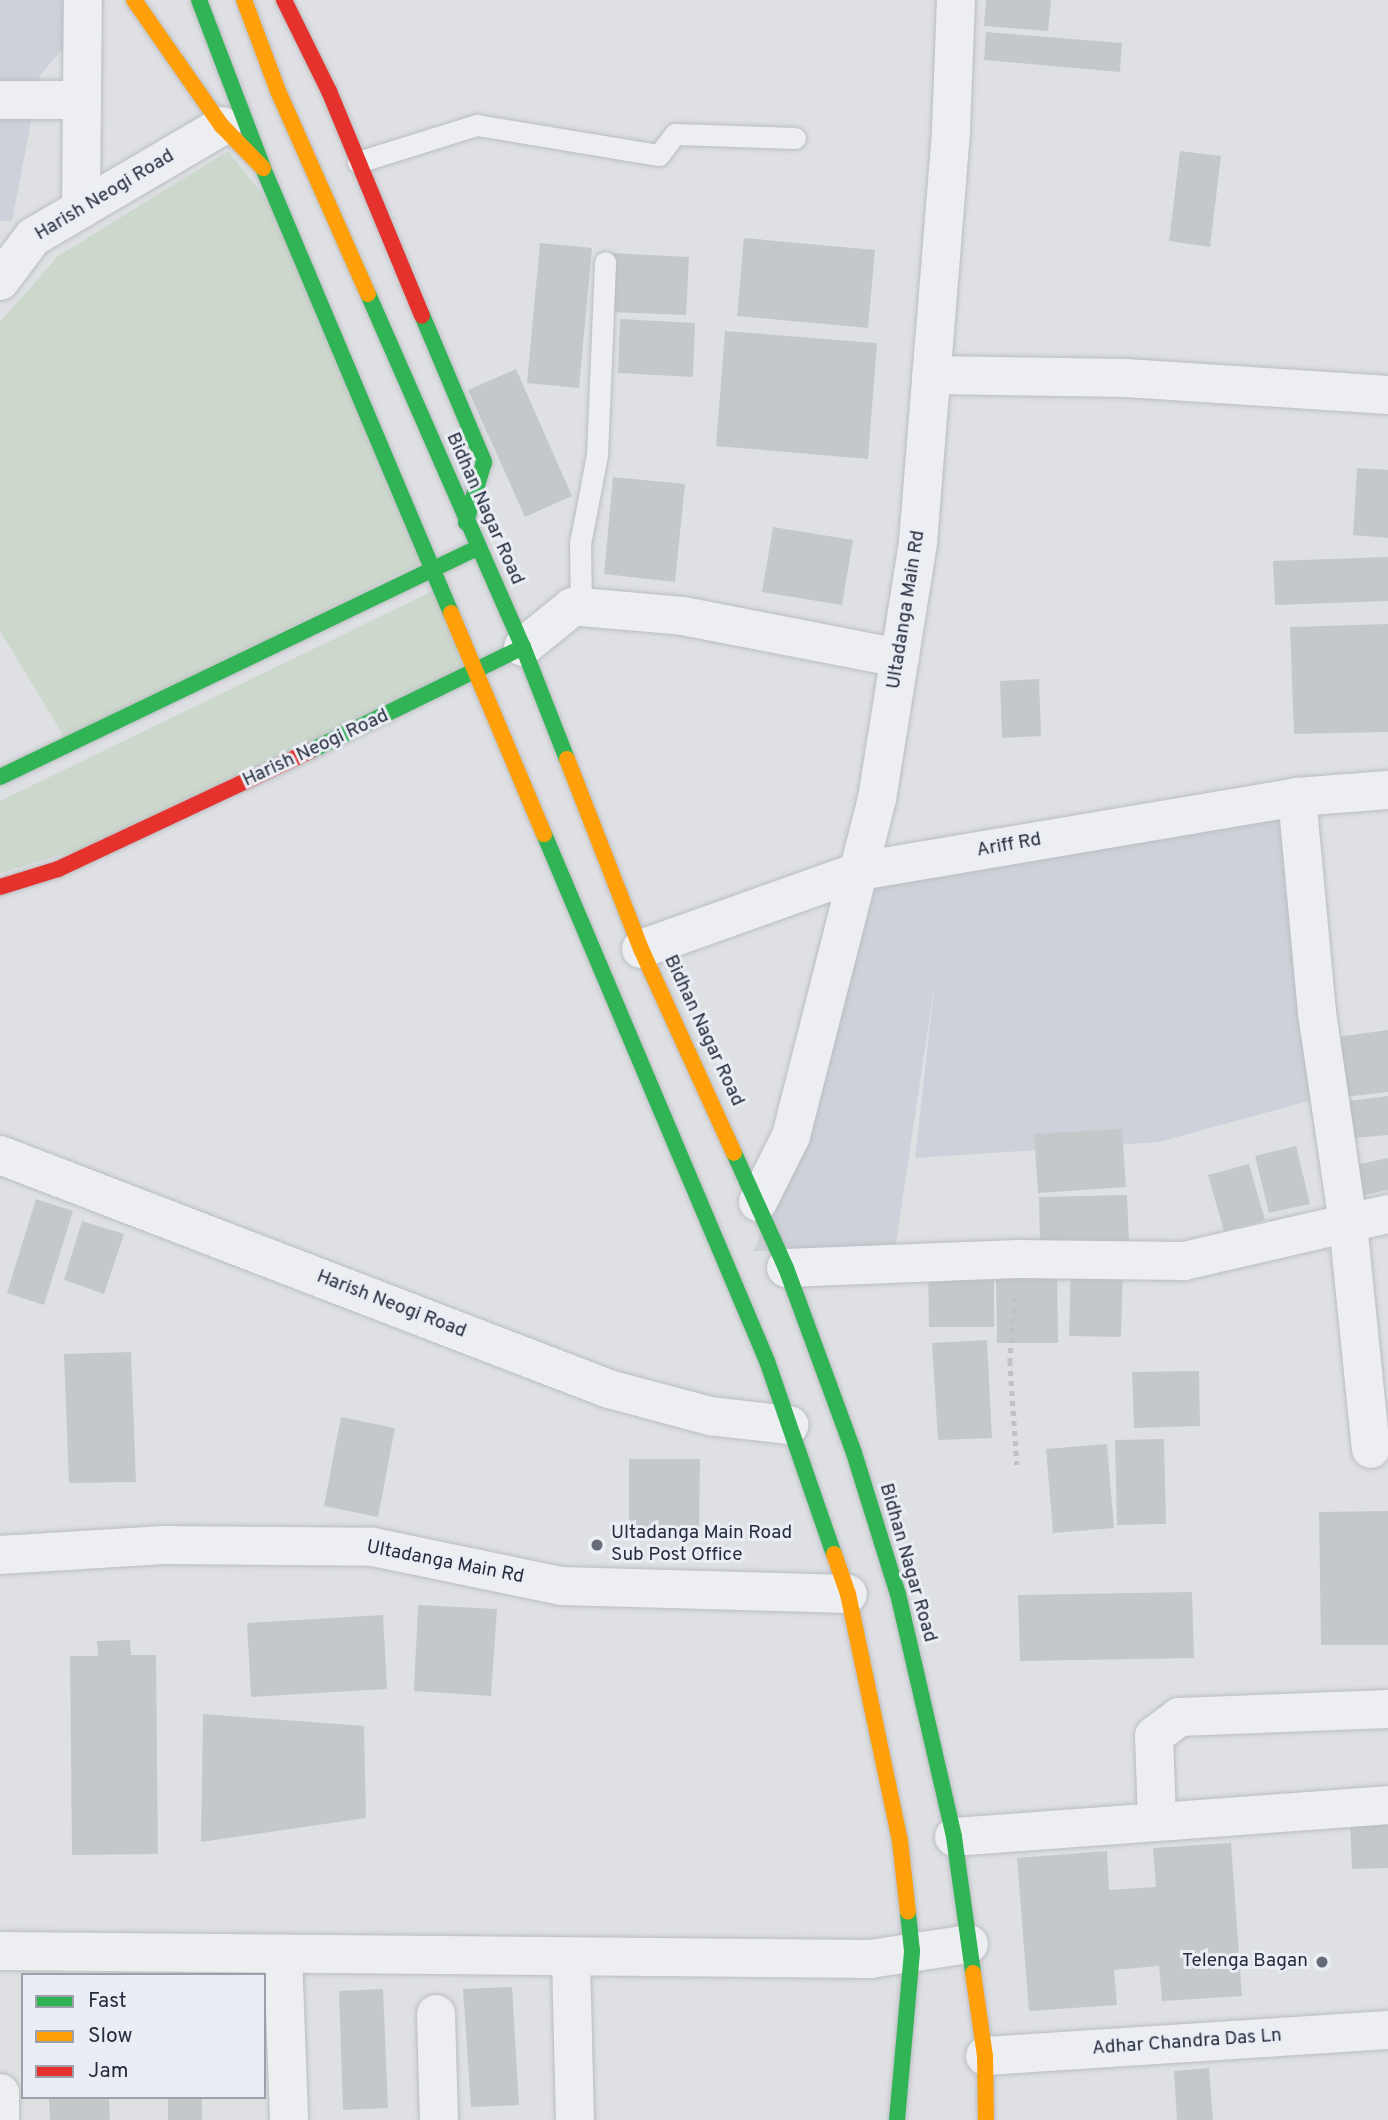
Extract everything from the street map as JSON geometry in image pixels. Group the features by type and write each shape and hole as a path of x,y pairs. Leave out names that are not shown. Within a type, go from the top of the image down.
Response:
{"main road":[{"path":"134,0 231,117 263,168 767,1361 848,1594 901,1841 912,1951 897,2120"},
{"path":"199,0 231,117 263,168"},
{"name":"Bidhan Nagar Road","path":"244,0 278,91 477,548 523,647 641,949 786,1268 853,1453 898,1594 954,1837 985,2056 986,2120"},
{"path":"284,0 358,162 484,463 466,522"},
{"path":"0,777 477,548"},
{"name":"Harish Neogi Road","path":"0,887 58,869 477,673 523,647"}],"street":[{"path":"81,209 83,0"},
{"name":"Ultadanga Main Rd","path":"758,1202 791,1136 860,871 900,658 918,542 956,0"},
{"path":"0,100 82,100"},
{"name":"Harish Neogi Road","path":"0,281 33,237 231,117"},
{"path":"931,375 1126,378 1388,395"},
{"path":"523,647 572,607 581,607 683,616 900,658"},
{"name":"Ariff Rd","path":"641,949 860,871 1297,797 1388,790"},
{"path":"1297,797 1317,1013 1348,1224 1371,1449"},
{"name":"Harish Neogi Road","path":"0,1155 609,1390 710,1416 789,1424"},
{"path":"786,1268 1018,1259 1184,1261 1388,1214"},
{"name":"Ultadanga Main Rd","path":"0,1555 164,1545 373,1547 562,1586 848,1594"},
{"path":"1157,1821 1154,1736 1179,1717 1388,1709"},
{"path":"954,1837 1388,1805"},
{"path":"0,1951 870,1959 969,1944"},
{"path":"283,1954 289,2120"},
{"path":"571,1958 575,2120"},
{"path":"436,2014 439,2120"},
{"name":"Adhar Chandra Das Ln","path":"985,2056 1388,2030"},
{"path":"0,2093 0,2120"}],"lane":[{"path":"358,162 477,125 659,155 675,134 795,138"},
{"path":"581,607 580,544 597,456 605,262"}],"path":[{"path":"1017,1465 1010,1361 1018,1259"}],"shaded area":[{"path":"0,0 106,0 40,75 12,221 0,221"},
{"path":"228,151 275,210 423,562 65,738 0,631 0,322 58,256"},
{"path":"437,589 473,662 92,846 0,873 0,801"},
{"path":"1282,812 1316,1099 1159,1142 915,1158 935,981 895,1250 753,1251 805,1142 878,880"}],"building":[{"path":"986,0 1051,0 1048,31 984,26"},
{"path":"986,32 1122,43 1120,72 984,60"},
{"path":"1180,151 1221,156 1210,247 1169,241"},
{"path":"744,238 875,250 868,328 737,316"},
{"path":"540,243 592,248 579,388 527,383"},
{"path":"612,253 689,257 686,315 610,312"},
{"path":"620,319 695,323 693,377 618,373"},
{"path":"725,331 877,343 868,459 716,446"},
{"path":"516,369 572,496 525,517 468,390"},
{"path":"1357,468 1388,470 1388,538 1353,535"},
{"path":"613,477 685,484 675,582 604,574"},
{"path":"773,527 853,540 842,605 762,592"},
{"path":"1388,557 1388,601 1275,605 1273,561"},
{"path":"1388,624 1388,732 1294,734 1290,627"},
{"path":"1039,679 1041,736 1002,738 1000,681"},
{"path":"1388,1030 1388,1092 1345,1097 1337,1037"},
{"path":"1388,1096 1388,1135 1354,1138 1349,1101"},
{"path":"1122,1129 1126,1187 1038,1193 1034,1134"},
{"path":"1296,1146 1310,1204 1269,1213 1255,1156"},
{"path":"1388,1158 1388,1190 1350,1198 1346,1167"},
{"path":"1249,1164 1265,1220 1224,1231 1208,1175"},
{"path":"1127,1195 1129,1242 1040,1244 1039,1197"},
{"path":"36,1199 73,1211 44,1305 7,1293"},
{"path":"82,1221 124,1234 104,1294 64,1280"},
{"path":"928,1263 994,1264 994,1327 929,1327"},
{"path":"1071,1264 1123,1266 1121,1337 1069,1336"},
{"path":"1057,1265 1058,1343 997,1343 996,1266"},
{"path":"987,1340 992,1438 938,1440 932,1343"},
{"path":"131,1352 136,1482 69,1483 64,1354"},
{"path":"1199,1371 1200,1426 1134,1428 1132,1372"},
{"path":"341,1417 395,1428 378,1517 324,1506"},
{"path":"1164,1439 1166,1524 1117,1525 1115,1440"},
{"path":"1107,1444 1114,1528 1053,1533 1046,1449"},
{"path":"629,1459 700,1459 699,1533 629,1532"},
{"path":"1388,1511 1388,1645 1321,1645 1319,1512"},
{"path":"1192,1592 1194,1658 1020,1661 1018,1595"},
{"path":"418,1605 497,1609 491,1696 414,1691"},
{"path":"383,1615 387,1689 251,1697 247,1623"},
{"path":"130,1640 131,1655 156,1655 158,1854 72,1855 70,1656 98,1656 97,1641"},
{"path":"203,1714 364,1726 366,1818 201,1842"},
{"path":"1388,1823 1388,1868 1352,1869 1350,1825"},
{"path":"1231,1843 1242,1996 1162,2001 1159,1966 1114,1970 1117,2005 1029,2011 1017,1858 1107,1851 1109,1890 1156,1887 1153,1848"},
{"path":"512,1987 519,2105 471,2107 463,1989"},
{"path":"383,1989 388,2108 343,2110 339,1991"},
{"path":"1209,2068 1213,2120 1177,2120 1174,2071"},
{"path":"49,2099 109,2099 110,2120 50,2120"},
{"path":"168,2099 202,2099 202,2120 168,2120"}],"traffic: fast":[{"path":"199,0 263,168 451,613"},
{"path":"368,294 523,647 567,759"},
{"path":"422,315 484,462 466,522"},
{"path":"0,777 477,548"},
{"path":"310,751 523,647"},
{"path":"544,834 767,1361 834,1554"},
{"path":"734,1153 786,1268 854,1453 898,1594 954,1837 973,1973"},
{"path":"897,2120 912,1951 908,1912"}],"traffic: slow":[{"path":"134,0 222,126 263,168"},
{"path":"244,0 278,91 368,294"},
{"path":"451,613 544,834"},
{"path":"567,759 641,949 734,1153"},
{"path":"834,1554 848,1594 900,1841 908,1912"},
{"path":"973,1973 985,2056 986,2120"}],"traffic: jam":[{"path":"284,0 329,91 422,315"},
{"path":"0,887 58,869 310,751"}],"place":[{"name":"Ultadanga Main Road Sub Post Office","path":"597,1545"},
{"name":"Telenga Bagan","path":"1322,1962"}]}
